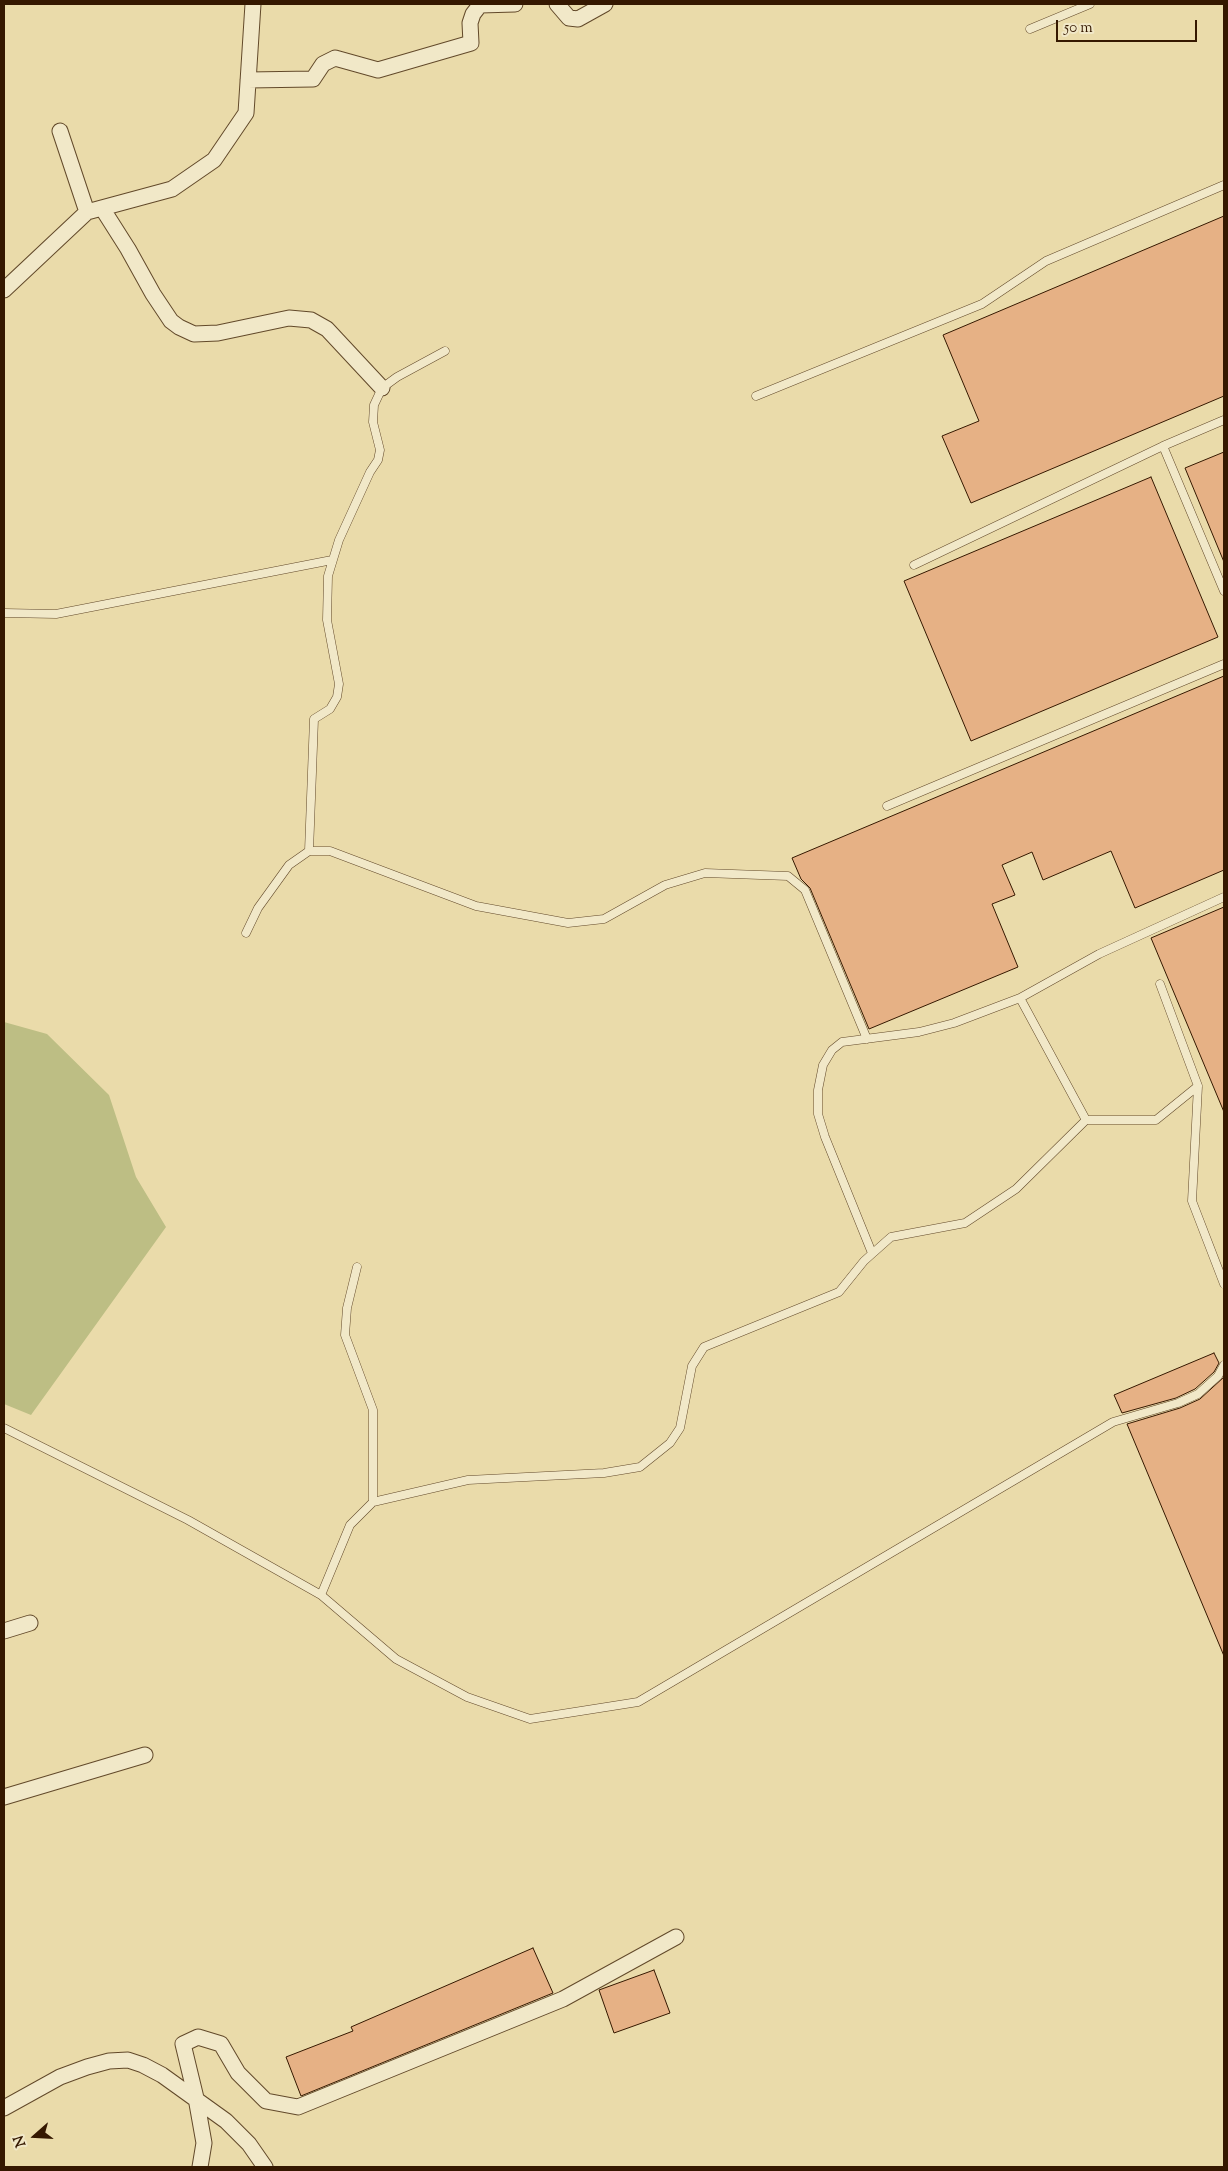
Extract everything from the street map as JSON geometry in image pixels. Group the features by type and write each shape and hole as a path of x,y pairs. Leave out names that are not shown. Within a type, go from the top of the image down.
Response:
{"street":[{"path":"4,290 94,210 172,189 214,160 246,113 253,4"},
{"path":"248,80 313,79 324,64 335,58 378,70 471,43 470,22 480,5 515,4"},
{"path":"557,4 569,18 578,19 605,4"},
{"path":"60,131 94,210 128,249 152,294 171,321 194,334 218,333 289,318 310,320 327,329 382,388"},
{"path":"4,1631 30,1623"},
{"path":"4,1797 145,1756"},
{"path":"200,2167 204,2143 196,2098 183,2044 198,2037 222,2044 238,2074 266,2101 298,2107 563,1999 676,1937"},
{"path":"4,2108 60,2077 87,2067 128,2060 143,2065 196,2098 239,2132 264,2167"}],"lane":[{"path":"1030,29 1090,4"},
{"path":"756,396 982,304 1046,260 1224,185"},
{"path":"309,851 314,718 330,709 337,697 339,684 327,620 328,576 338,540 370,472 378,460 380,450 373,422 374,405 382,388 397,377 446,351"},
{"path":"914,565 1163,446 1224,420"},
{"path":"1163,446 1224,591"},
{"path":"4,613 56,614 332,560"},
{"path":"888,806 1224,664"},
{"path":"246,934 258,908 290,865 309,851 330,851 476,906 568,922 604,919 665,885 705,873 788,876 805,890 867,1039"},
{"path":"872,1253 825,1137 818,1114 818,1090 823,1065 832,1050 842,1042 919,1032 954,1023 1020,998 1098,954 1224,897"},
{"path":"1160,984 1198,1086 1192,1201 1224,1284"},
{"path":"1020,998 1086,1120"},
{"path":"321,1595 350,1525 373,1502 468,1480 604,1472 640,1467 670,1443 680,1428 692,1366 704,1347 839,1292 864,1260 891,1237 965,1223 1016,1189 1086,1120 1156,1120 1198,1086"},
{"path":"357,1267 347,1308 345,1334 374,1410 373,1502"},
{"path":"4,1428 188,1520 321,1595 396,1659 467,1697 530,1719 638,1702 1113,1422 1178,1403 1198,1394 1218,1376 1224,1365"}],"green space":[{"path":"4,1022 47,1034 109,1095 136,1177 166,1227 31,1415 4,1404"}],"building":[{"path":"1224,216 1224,396 971,503 942,436 979,421 943,335"},
{"path":"1224,452 1224,562 1185,468"},
{"path":"1151,477 1218,637 971,741 904,581"},
{"path":"1224,676 1224,870 1135,908 1111,851 1043,880 1032,852 1002,865 1015,895 992,904 1018,967 869,1029 810,888 801,879 792,858"},
{"path":"1224,907 1224,1112 1151,938"},
{"path":"1214,1353 1219,1363 1214,1372 1195,1389 1176,1398 1122,1413 1114,1395"},
{"path":"1224,1377 1224,1656 1127,1424 1180,1408 1200,1399"},
{"path":"533,1948 553,1993 301,2096 286,2057 353,2031 351,2027"},
{"path":"654,1970 670,2013 614,2033 599,1990"}]}
